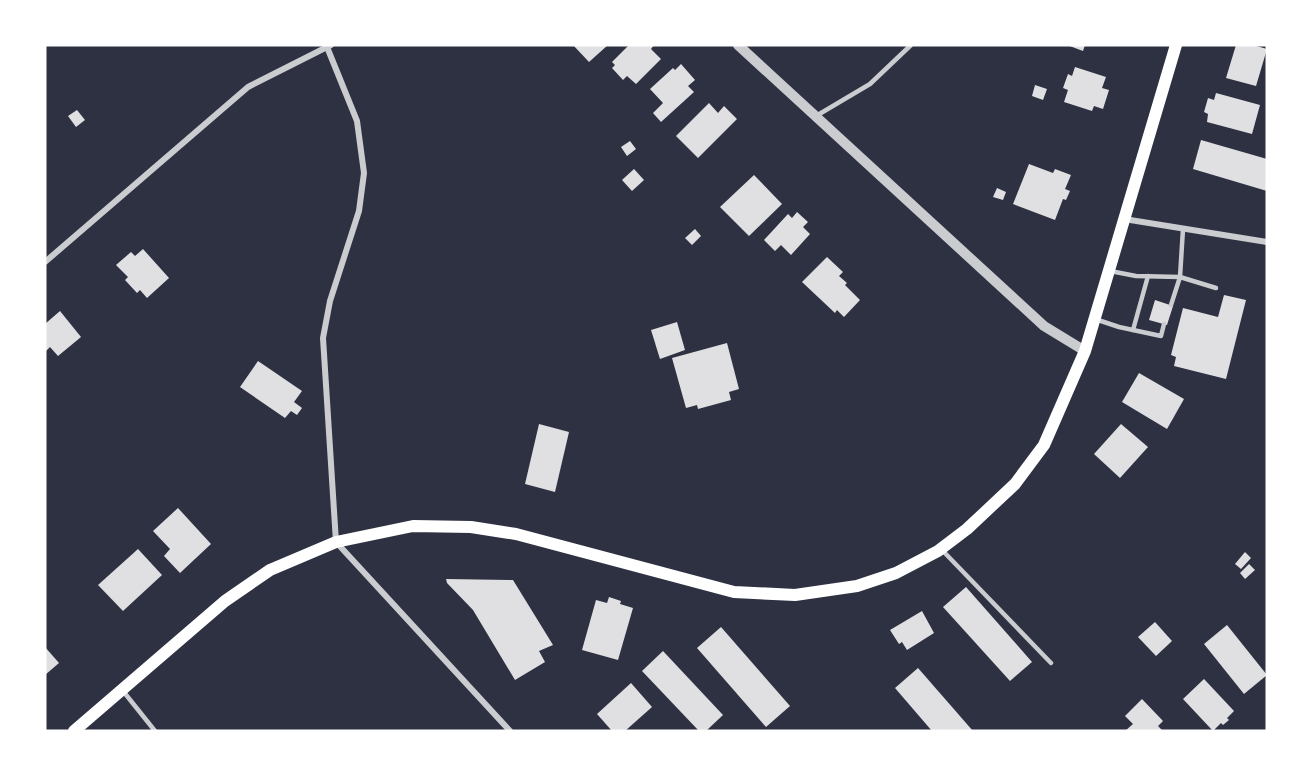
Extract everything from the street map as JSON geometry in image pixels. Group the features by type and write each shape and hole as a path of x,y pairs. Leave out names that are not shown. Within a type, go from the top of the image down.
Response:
{"main road":[{"path":"74,731 225,601 270,570 336,542 413,526 471,527 516,534 734,592 795,595 857,586 896,573 941,549 967,529 1015,484 1044,445 1085,351 1176,45"}],"street":[{"path":"738,45 1044,326 1085,351"},
{"path":"45,262 248,87 329,46 357,121 364,173 359,211 330,301 323,338 336,542 510,731"},
{"path":"1124,219 1267,242"}],"lane":[{"path":"816,116 870,84 911,45"},
{"path":"1171,305 1180,277 1183,229"},
{"path":"1109,271 1180,277 1216,288"},
{"path":"1133,330 1148,276"},
{"path":"1095,319 1161,336 1164,324"},
{"path":"941,549 1051,663"},
{"path":"121,689 155,731"}],"building":[{"path":"573,45 608,45 589,62"},
{"path":"629,45 654,45 651,49 661,59 636,84 627,76 623,80 612,68 615,65 612,62"},
{"path":"1067,45 1085,45 1083,51"},
{"path":"1236,45 1253,45 1267,49 1256,86 1226,78"},
{"path":"681,64 695,80 688,86 694,92 661,122 653,113 663,103 650,89 673,68 675,70"},
{"path":"1075,67 1106,77 1102,88 1109,90 1103,109 1094,106 1092,111 1064,102 1068,90 1063,88 1068,74 1072,76"},
{"path":"1035,85 1047,89 1043,100 1032,96"},
{"path":"1216,93 1260,105 1252,134 1207,122 1208,114 1204,112 1208,98 1214,100"},
{"path":"709,103 718,113 724,106 737,119 698,158 676,136"},
{"path":"77,110 85,120 76,127 68,116"},
{"path":"1201,140 1267,159 1267,191 1193,169"},
{"path":"630,141 636,149 627,156 621,147"},
{"path":"1029,164 1053,173 1055,169 1071,175 1065,189 1070,191 1066,200 1063,199 1055,220 1013,204"},
{"path":"634,169 644,180 632,191 622,180"},
{"path":"754,175 782,204 749,236 720,207"},
{"path":"997,188 1006,192 1003,200 993,197"},
{"path":"797,212 808,222 803,227 810,234 791,255 781,245 775,251 764,240 788,214 792,218"},
{"path":"695,229 701,236 692,245 685,238"},
{"path":"143,249 169,278 147,298 140,290 137,293 125,280 128,277 116,265 131,252 135,256"},
{"path":"827,257 843,272 839,276 860,300 844,317 837,310 835,313 802,282"},
{"path":"1224,295 1246,300 1226,379 1174,366 1176,357 1171,355 1183,308 1218,317"},
{"path":"1155,300 1173,306 1167,325 1149,320"},
{"path":"60,311 81,337 58,356 50,347 45,352 45,324"},
{"path":"677,322 685,350 660,359 651,330"},
{"path":"727,343 739,389 729,392 731,400 698,409 697,405 686,408 672,358"},
{"path":"258,361 302,391 294,402 302,408 297,415 291,411 285,418 240,387"},
{"path":"1139,373 1184,399 1167,429 1122,402"},
{"path":"539,424 569,432 555,492 525,484"},
{"path":"1121,424 1148,447 1120,478 1094,454"},
{"path":"178,508 211,544 180,573 164,556 170,549 153,531"},
{"path":"138,549 162,575 123,611 98,585"},
{"path":"1245,552 1251,558 1241,569 1235,564"},
{"path":"1249,564 1255,570 1245,579 1240,573"},
{"path":"446,579 513,580 553,645 539,651 545,662 515,680 473,610 447,583"},
{"path":"966,587 1032,662 1010,681 943,607"},
{"path":"609,597 633,608 618,660 582,650 596,600 607,603"},
{"path":"922,611 934,633 907,650 902,642 899,644 890,630"},
{"path":"1155,622 1172,641 1156,656 1138,637"},
{"path":"1227,625 1267,675 1244,694 1204,644"},
{"path":"721,627 790,706 766,727 697,648"},
{"path":"45,647 59,663 45,675"},
{"path":"663,651 723,715 706,731 699,731 642,671"},
{"path":"918,668 973,731 932,731 895,688"},
{"path":"1204,679 1234,711 1227,718 1229,720 1223,725 1221,723 1213,731 1183,699"},
{"path":"631,683 652,707 625,731 612,731 597,714"},
{"path":"1142,699 1163,721 1158,726 1163,731 1125,731 1133,724 1125,716"}]}
